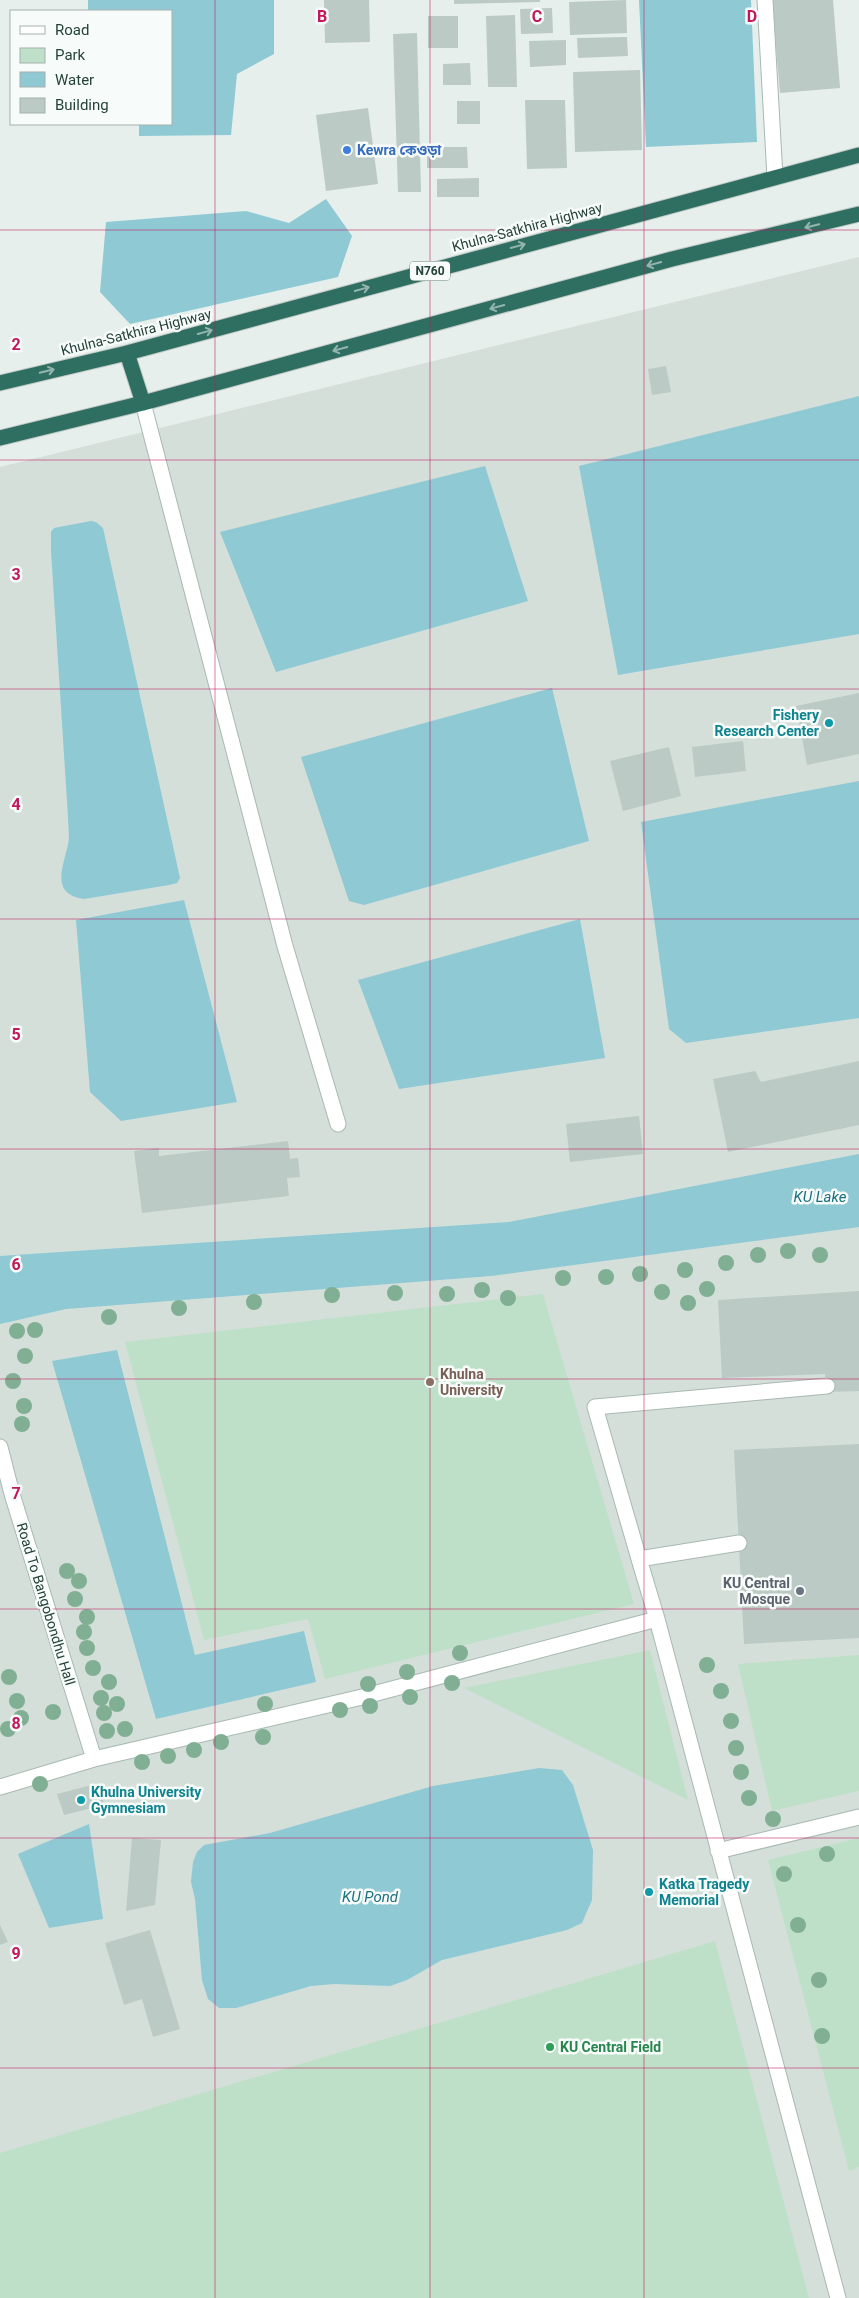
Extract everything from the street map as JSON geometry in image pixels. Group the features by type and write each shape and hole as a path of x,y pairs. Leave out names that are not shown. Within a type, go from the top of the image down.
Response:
{"highway":[{"name":"Khulna-Satkhira Highway","path":"0,383 127,353 859,155"},
{"path":"0,438 143,403 672,259 859,214"},
{"path":"127,353 143,403"}],"street":[{"path":"765,0 775,177"},
{"path":"143,403 285,946 338,1124"},
{"path":"827,1386 595,1407 657,1619 838,2298"},
{"name":"Road To Bangobondhu Hall","path":"0,1447 12,1494 94,1759"},
{"path":"639,1559 739,1543"},
{"path":"0,1787 94,1759 358,1698 657,1619"},
{"path":"718,1851 859,1817"}],"shaded area":[{"name":"Khulna University","path":"859,257 859,2298 0,2298 0,467"}],"green space":[{"path":"543,1294 634,1604 325,1679 308,1619 204,1640 125,1342"},
{"path":"650,1650 688,1800 464,1688"},
{"path":"859,1655 859,1791 772,1811 738,1664"},
{"path":"859,1838 859,2167 849,2171 768,1860"},
{"name":"KU Central Field","path":"715,1941 809,2298 0,2298 0,2153"}],"water":[{"path":"88,0 274,0 274,54 237,74 231,135 139,136 139,125 172,125 172,10 88,10"},
{"path":"639,0 751,0 757,142 646,147"},
{"path":"326,199 352,236 338,277 130,324 100,292 106,222 246,211 289,223"},
{"path":"859,396 859,634 618,675 579,466"},
{"path":"485,466 528,601 276,672 220,532"},
{"path":"91,521 96,522 103,528 180,878 177,883 169,885 84,899 66,892 61,878 69,835 51,532 54,528"},
{"path":"552,688 589,841 364,905 349,901 301,757"},
{"path":"859,781 859,1018 686,1043 669,1029 641,822"},
{"path":"184,900 237,1102 121,1121 90,1092 76,920"},
{"path":"580,919 605,1058 399,1089 358,980"},
{"name":"KU Lake","path":"859,1154 859,1227 491,1276 66,1309 0,1324 0,1256 509,1222"},
{"path":"117,1350 195,1655 304,1631 316,1682 156,1719 52,1361"},
{"name":"KU Pond","path":"539,1768 562,1770 573,1785 593,1850 592,1900 582,1923 567,1930 442,1960 407,1980 390,1986 334,1984 311,1986 236,2008 219,2008 208,1999 202,1980 195,1899 191,1882 193,1862 197,1852 204,1845 270,1833 433,1786"},
{"path":"89,1824 103,1919 49,1928 18,1854"}],"building":[{"path":"324,0 369,0 370,42 325,43"},
{"path":"454,0 540,0 540,2 454,4"},
{"path":"626,0 627,33 570,35 569,2"},
{"path":"772,0 833,0 840,88 780,93"},
{"path":"552,8 553,33 521,34 520,9"},
{"path":"515,15 517,87 488,87 486,16"},
{"path":"428,16 458,16 458,48 428,48"},
{"path":"417,33 421,192 398,192 393,34"},
{"path":"627,37 628,56 578,58 577,38"},
{"path":"566,40 566,65 530,67 529,41"},
{"path":"470,63 471,85 443,85 443,64"},
{"path":"640,70 642,150 575,152 573,72"},
{"path":"525,100 565,100 567,168 527,169"},
{"path":"457,101 480,101 480,124 457,124"},
{"name":"Kewra কেওড়া","path":"368,108 378,184 326,191 316,115"},
{"path":"427,147 467,147 468,168 427,168"},
{"path":"479,178 479,197 437,197 437,179"},
{"path":"666,366 671,392 652,395 648,369"},
{"name":"Fishery Research Center","path":"859,693 859,754 807,765 796,706"},
{"path":"743,741 746,771 695,777 692,747"},
{"path":"669,747 681,796 623,811 610,761"},
{"path":"859,1061 859,1125 728,1152 713,1079 755,1071 761,1082"},
{"path":"639,1116 643,1154 570,1162 566,1124"},
{"path":"288,1141 290,1159 298,1158 300,1177 287,1178 289,1196 142,1213 134,1151 159,1148 159,1156"},
{"path":"859,1291 859,1391 827,1392 825,1374 722,1378 718,1300"},
{"name":"KU Central Mosque","path":"859,1444 859,1638 744,1644 734,1450"},
{"name":"Khulna University Gymnesiam","path":"99,1783 104,1805 64,1815 57,1794"},
{"path":"132,1838 161,1840 155,1905 126,1911"},
{"path":"0,1925 8,1942 0,1945"},
{"path":"150,1930 180,2029 153,2037 142,1999 124,2005 105,1943"}],"place":[{"name":"Kewra কেওড়া","path":"347,150"},
{"name":"Fishery Research Center","path":"829,723"},
{"name":"Khulna University","path":"430,1382"},
{"name":"KU Central Mosque","path":"800,1591"},
{"name":"Khulna University Gymnesiam","path":"81,1800"},
{"name":"Katka Tragedy Memorial","path":"649,1892"},
{"name":"KU Central Field","path":"550,2047"}]}
